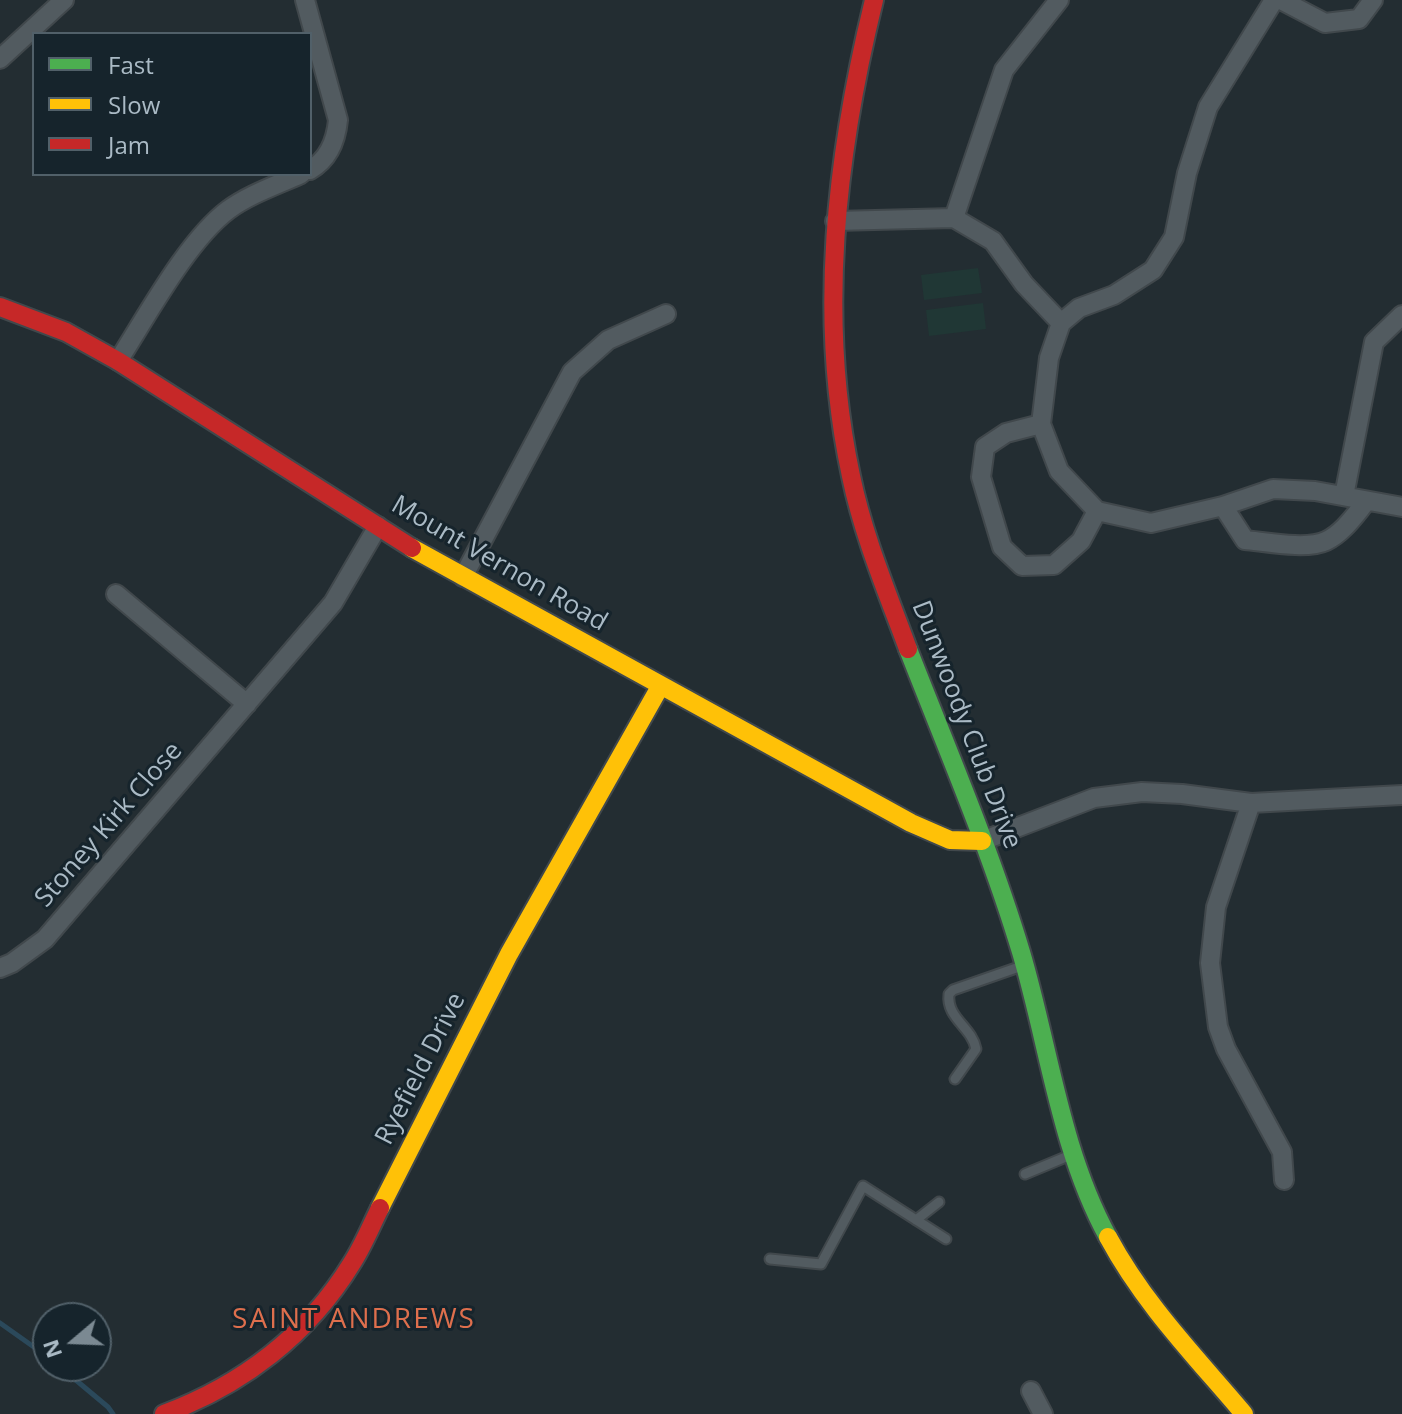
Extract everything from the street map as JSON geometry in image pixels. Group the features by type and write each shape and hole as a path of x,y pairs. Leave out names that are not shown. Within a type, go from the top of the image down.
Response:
{"main road":[{"name":"Dunwoody Club Drive","path":"874,0 847,116 835,221 833,306 837,368 851,474 876,561 982,841 1025,965 1073,1154 1087,1193 1123,1265 1156,1314 1244,1414"},
{"name":"Mount Vernon Road","path":"0,307 66,332 118,361 463,577 911,823 950,840 982,841"},
{"name":"Ryefield Drive","path":"164,1414 214,1395 240,1381 288,1343 323,1306 352,1263 509,954 661,685"}],"street":[{"path":"0,59 64,0"},
{"path":"305,0 338,120 336,136 329,152 312,168"},
{"path":"954,218 1004,70 1059,0"},
{"path":"1274,0 1208,107 1187,173 1174,237 1153,270 1114,295 1079,308 1061,323 1049,358 1041,424 1059,471 1097,511 1151,523 1223,506 1273,489 1344,496 1402,507"},
{"path":"1281,0 1325,23 1359,19 1373,0"},
{"path":"118,361 194,246 211,226 246,199 297,176"},
{"path":"835,221 954,218 993,241 1024,284 1061,323"},
{"path":"463,577 572,372 608,340 666,314"},
{"path":"1344,496 1374,342 1402,315"},
{"path":"1041,424 1006,433 985,447 981,477 1002,547 1022,566 1054,565 1081,541 1097,511"},
{"path":"1223,506 1245,540 1288,545 1324,542 1343,529 1366,502"},
{"name":"Stoney Kirk Close","path":"0,968 45,939 247,704 333,603 378,526"},
{"path":"116,594 247,704"},
{"path":"982,841 1094,798 1155,793 1251,803 1402,795"},
{"path":"1251,803 1216,907 1210,963 1218,1027 1226,1049 1282,1152 1284,1180"},
{"path":"1031,1391 1043,1414"}],"lane":[{"path":"955,1079 976,1049 973,1039 952,1013 949,994 1025,965"},
{"path":"1025,1174 1073,1154"},
{"path":"770,1259 821,1264 863,1186 946,1239"},
{"path":"916,1220 939,1202"}],"green space":[{"path":"978,268 982,293 924,300 921,275"},
{"path":"983,303 986,329 929,336 926,310"}],"waterway":[{"path":"0,1323 32,1346"},
{"path":"78,1382 113,1414"}],"traffic: fast":[{"path":"908,649 996,875 1021,952 1078,1169 1108,1237"}],"traffic: slow":[{"path":"412,548 911,823 950,840 982,841"},
{"path":"380,1208 509,954 661,685"},
{"path":"1108,1237 1154,1307 1244,1414"}],"traffic: jam":[{"path":"874,0 841,177 833,297 835,357 841,417 856,498 908,649"},
{"path":"0,307 66,332 118,361 412,548"},
{"path":"164,1414 220,1388 271,1355 294,1335 334,1289 356,1256 380,1208"}],"district":[{"name":"SAINT ANDREWS","path":"354,1320"}]}
